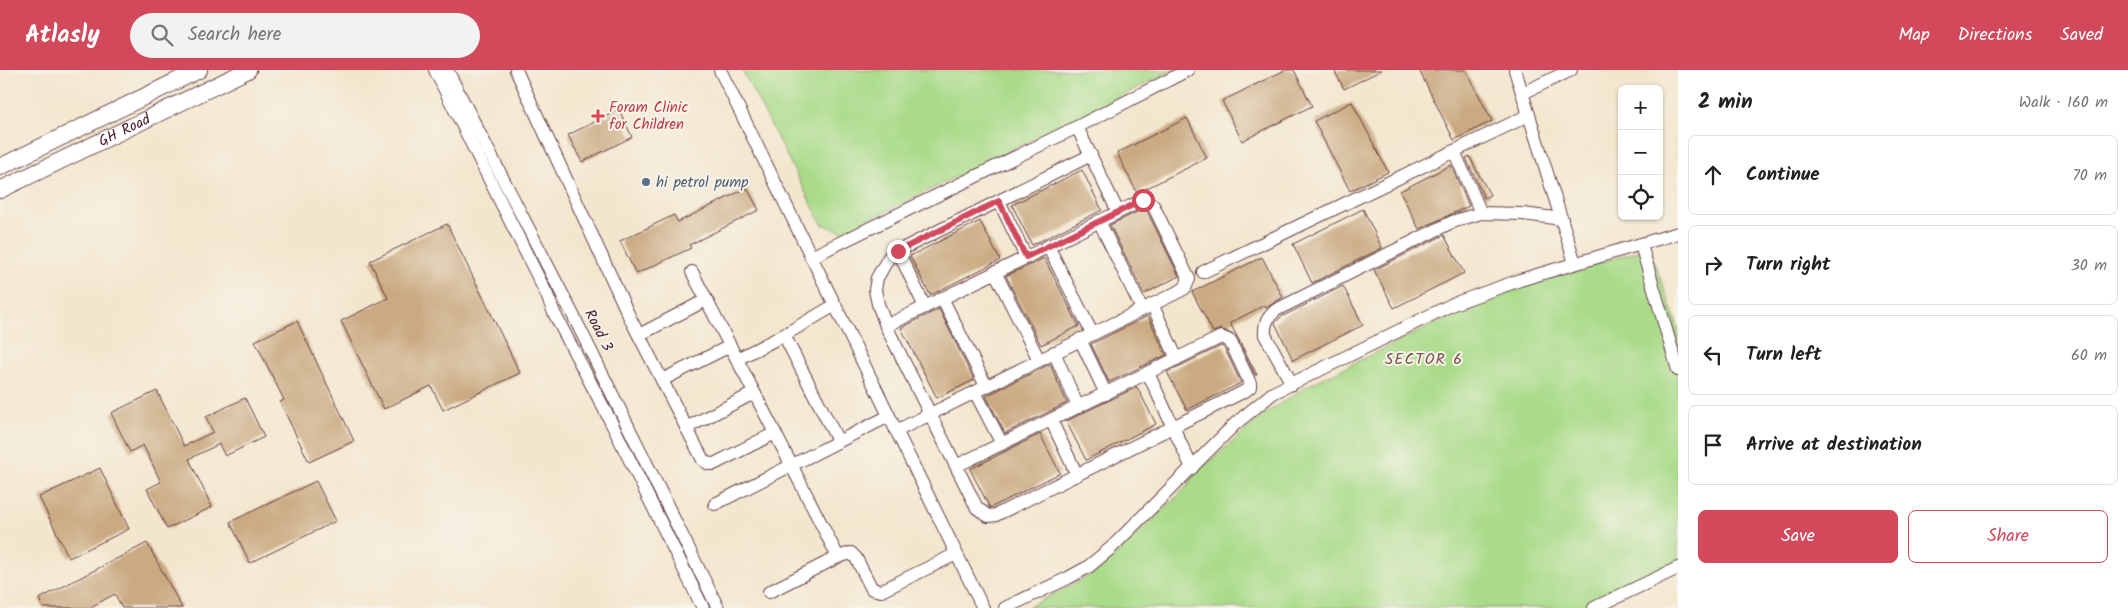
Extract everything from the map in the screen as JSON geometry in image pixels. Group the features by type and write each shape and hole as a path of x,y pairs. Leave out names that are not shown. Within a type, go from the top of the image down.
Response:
{"main road":[{"name":"GH Road","path":"0,167 199,70"},
{"name":"GH Road","path":"0,190 248,70"}],"street":[{"path":"435,70 547,295 554,313 610,420 703,608"},
{"name":"Road 3","path":"447,70 574,315 718,608"},
{"path":"516,70 639,335 703,460 709,464 714,464 775,433"},
{"path":"720,70 983,608"},
{"path":"811,257 1077,127 1188,70"},
{"path":"1515,70 1575,263"},
{"path":"1523,93 1571,70"},
{"path":"1203,272 1529,115"},
{"path":"1077,127 1118,212"},
{"path":"1454,151 1481,213"},
{"path":"956,466 1220,337 1230,341 1250,386 996,515 988,516 976,508 886,326 875,290 877,278 889,257 898,251 1091,155"},
{"path":"886,326 1143,200 1153,205 1189,279 1185,288 896,431"},
{"path":"999,201 1026,257"},
{"path":"1292,384 1265,335 1264,327 1268,318 1276,310 1452,222 1481,213 1523,214 1562,219"},
{"path":"1099,221 1177,359"},
{"path":"1005,608 1088,567 1111,548 1251,410 1273,393 1453,304 1575,263 1678,233"},
{"path":"1641,244 1678,370"},
{"path":"1048,246 1086,336 1106,394"},
{"path":"898,251 925,307"},
{"path":"692,272 838,557"},
{"path":"995,272 1039,360"},
{"path":"942,298 1002,444"},
{"path":"639,335 706,300"},
{"path":"737,359 784,335 835,305"},
{"path":"784,335 838,441"},
{"path":"662,380 730,346"},
{"path":"1054,352 1078,407"},
{"path":"1148,373 1192,468"},
{"path":"686,428 754,393"},
{"path":"715,504 889,416"},
{"path":"1051,420 1077,475"},
{"path":"769,592 838,557 851,553 856,558 872,589 877,591 881,591 956,554"},
{"path":"1594,608 1678,568"}],"green space":[{"path":"742,70 1174,70 844,232 822,224"},
{"path":"1641,250 1650,251 1678,327 1678,560 1581,608 1027,608 1100,570 1186,488 1195,474 1265,414 1309,385 1488,298"}],"building":[{"path":"1285,70 1294,70 1312,106 1242,141 1222,101"},
{"path":"1334,70 1382,70 1344,89"},
{"path":"1419,70 1466,70 1492,121 1454,140"},
{"path":"1352,102 1388,172 1350,191 1314,121"},
{"path":"619,110 632,137 582,162 568,135"},
{"path":"1187,118 1207,158 1137,193 1117,153"},
{"path":"1469,156 1490,195 1484,198 1466,158"},
{"path":"1451,165 1469,206 1419,229 1400,191"},
{"path":"1082,170 1102,210 1032,245 1012,205"},
{"path":"747,188 759,210 689,245 691,248 636,274 620,241 674,215 678,222"},
{"path":"1143,209 1147,211 1179,276 1144,294 1110,225"},
{"path":"1363,209 1382,248 1312,283 1293,244"},
{"path":"980,221 1000,260 930,295 910,256"},
{"path":"447,224 520,373 443,410 431,386 384,409 341,321 388,298 370,261"},
{"path":"1444,235 1464,273 1394,308 1374,270"},
{"path":"1262,257 1283,297 1266,308 1265,305 1230,323 1257,375 1255,375 1237,337 1221,329 1213,332 1192,292"},
{"path":"1044,258 1079,326 1041,345 1006,276"},
{"path":"1343,286 1363,325 1293,360 1275,323 1281,317"},
{"path":"939,309 974,380 937,398 901,328"},
{"path":"1148,316 1166,355 1109,382 1091,344"},
{"path":"297,321 354,441 309,462 280,402 284,400 255,341"},
{"path":"1221,346 1224,347 1241,383 1187,410 1167,372"},
{"path":"1050,364 1067,403 1005,433 986,396"},
{"path":"1137,387 1156,424 1086,460 1066,421"},
{"path":"157,391 184,446 213,432 206,417 245,398 264,437 225,456 219,444 189,459 212,507 167,529 147,489 161,482 143,445 130,452 111,413"},
{"path":"1040,434 1060,473 990,508 970,469"},
{"path":"100,468 129,529 69,558 39,497"},
{"path":"316,481 336,521 250,563 230,522"},
{"path":"147,543 182,608 122,608 115,594 89,608 43,608 39,599"}],"place":[{"name":"Foram Clinic for Children","path":"598,116"},
{"name":"hi petrol pump","path":"646,182"}],"district":[{"name":"SECTOR 6","path":"1424,358"}],"route":[{"path":"898,251 999,201 1026,257 1143,200"}]}
